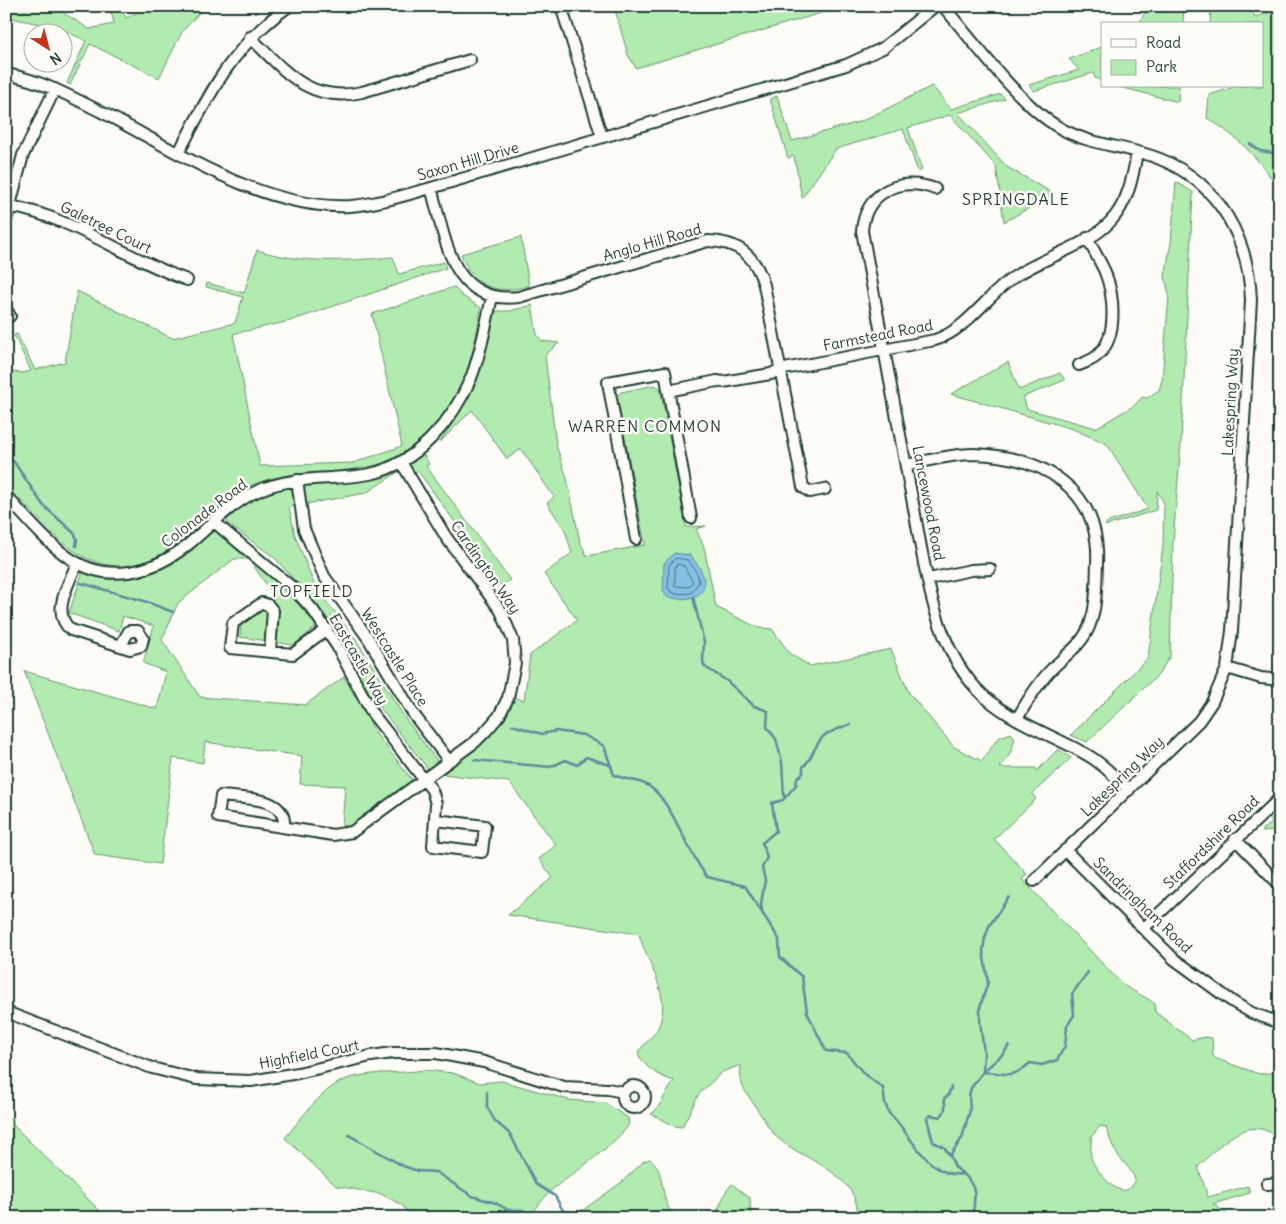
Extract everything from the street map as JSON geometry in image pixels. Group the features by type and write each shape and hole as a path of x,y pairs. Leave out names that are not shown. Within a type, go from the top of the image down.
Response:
{"street":[{"path":"179,152 217,80 250,37 289,6"},
{"path":"562,6 602,137"},
{"name":"Saxon Hill Drive","path":"6,74 55,89 263,192 305,203 351,206 384,201 431,188 866,57 901,36 935,6"},
{"name":"Lakespring Way","path":"942,6 1038,113 1074,135 1160,159 1178,168 1211,194 1232,222 1240,239 1250,276 1251,300 1233,621 1227,668 1212,702 1199,721 1034,881"},
{"path":"250,37 299,83 331,95 347,95 362,92 470,60"},
{"path":"6,221 23,155 55,89"},
{"name":"Farmstead Road","path":"668,391 717,381 723,382 771,374 779,370 935,340 953,333 1013,278 1087,238 1110,222 1118,212 1132,181 1137,152"},
{"name":"Lancewood Road","path":"934,188 924,185 900,186 876,197 865,212 862,231 906,465 939,623 953,658 976,689 998,709 1098,761 1129,790"},
{"path":"431,188 455,265 469,285 492,298"},
{"name":"Galetree Court","path":"9,206 53,216 162,271 187,280"},
{"path":"1078,365 1098,356 1111,331 1109,284 1105,272 1087,238"},
{"name":"Anglo Hill Road","path":"492,298 519,297 693,244 708,241 732,244 749,257 761,274 803,487 810,492 825,489"},
{"name":"Colonade Road","path":"6,496 51,542 77,563 116,573 145,570 169,559 234,506 260,490 296,480 371,474 401,462 422,447 437,432 462,397 479,353 492,298"},
{"path":"636,539 608,382 665,372 692,518"},
{"path":"906,465 971,454 1028,464 1054,474 1066,483 1086,506 1093,520 1098,550 1092,618 1083,638 1049,672 1030,696 1017,719"},
{"name":"Cardington Way","path":"284,827 285,818 283,812 271,803 221,796 218,817 333,835 352,832 475,742 499,716 508,698 515,663 513,640 502,611 446,537 401,462"},
{"name":"Westcastle Place","path":"296,480 304,529 324,576 368,638 414,715 449,761"},
{"name":"Eastcastle Way","path":"214,522 293,588 327,629 372,713 435,797 436,820 433,846 482,852 485,826 436,820"},
{"path":"77,563 60,610 64,624 71,630 121,646"},
{"path":"929,579 971,570 990,569"},
{"path":"270,652 274,611 268,605 262,603 233,623 230,648 270,652 294,654 327,629"},
{"path":"1227,668 1261,678 1280,680"},
{"name":"Staffordshire Road","path":"1143,929 1280,798"},
{"path":"1235,839 1280,885"},
{"name":"Sandringham Road","path":"1066,850 1174,959 1233,1002 1252,1013 1280,1023"},
{"name":"Highfield Court","path":"6,1012 152,1068 196,1079 251,1080 298,1073 371,1056 393,1053 436,1053 484,1062 564,1088 608,1089 623,1092"},
{"path":"1267,1184 1280,1183"}],"green space":[{"path":"6,6 53,6 89,29 114,24 110,6 120,6 126,18 150,6 205,6 182,32 159,78 90,44 70,85 67,83 86,41 72,34 72,22 31,22 6,17"},
{"path":"614,6 845,6 636,68 628,55"},
{"path":"1148,6 1184,6 1183,22 1140,22"},
{"path":"1211,6 1251,6 1255,17 1280,9 1280,191 1265,169 1239,141 1207,118 1209,95 1231,88 1264,88 1264,22 1210,22"},
{"path":"1101,47 1101,81 1095,78 1093,73 1034,91 1029,85 1079,70 1069,59"},
{"path":"932,86 951,109 1001,94 1005,99 958,113 1007,167 1054,194 1004,222 996,166 950,115 908,128 922,170 918,172 903,129 836,149 802,198 794,156 788,158 770,99 777,96 792,141 862,121"},
{"path":"1124,88 1179,88 1178,102"},
{"path":"1176,182 1193,192 1181,442 1173,542 1170,656 1159,674 1087,742 1071,735 1148,658 1163,546 1164,503 1157,491 1156,510 1106,526 1106,523 1148,509 1107,444 1073,429 951,394 1008,362 1019,390 1060,373 1065,380 1023,397 1027,409 1096,428 1135,405 1142,397 1147,398 1159,390 1162,380 1169,295 1165,276 1171,243"},
{"path":"521,237 529,286 517,289 495,289 486,286 472,274 461,254"},
{"path":"257,250 291,258 325,260 393,257 399,274 444,262 446,268 290,321 233,334 260,466 353,463 402,446 372,314 454,287 461,295 481,308 470,361 459,391 432,428 408,449 383,463 355,469 283,476 252,485 236,495 170,548 153,559 135,565 115,566 82,556 55,536 6,488 6,371 22,373 31,371 14,335 17,334 35,370 65,362 77,291 172,338 235,323 243,297 206,287 207,283 244,293"},
{"path":"532,305 537,335 542,341 559,343 545,355 556,445 567,478 580,542 587,556 645,545 617,396 621,392 655,385 660,388 686,527 706,526 696,529 704,547 716,607 759,628 772,629 790,654 810,666 891,649 909,693 954,747 982,761 998,738 1011,733 1015,738 1008,757 1000,767 1002,768 1036,768 1037,771 1058,749 1071,758 1032,794 1036,799 994,839 1027,874 1022,879 1121,983 1155,1004 1155,1012 1192,1040 1205,1037 1212,1038 1213,1056 1217,1059 1259,1074 1280,1072 1280,1133 1272,1133 1261,1129 1243,1131 1226,1140 1198,1167 1208,1197 1248,1186 1250,1193 1213,1204 1233,1218 857,1218 856,1203 851,1191 842,1180 791,1148 773,1133 743,1087 741,1065 722,1072 699,1094 682,1127 675,1126 651,1114 657,1109 674,1081 647,1066 638,1052 658,1028 662,1016 661,992 639,934 508,915 553,878 539,859 556,845 509,782 443,774 485,741 499,725 514,697 524,700 530,655 577,620 544,574 572,553 565,530 547,503 554,497 521,449 507,459 472,410 440,442 456,417 480,365 495,311 510,311","holes":["1100,1126 1106,1127 1115,1150 1134,1176 1135,1180 1131,1187 1125,1190 1119,1189 1106,1180 1095,1166 1091,1157 1091,1137"]},
{"path":"423,454 429,464 426,466 510,580 501,586 418,471 414,472 408,465"},
{"path":"398,472 366,493 289,507 295,535 315,587 355,638 405,718 438,762 428,769 373,699 327,618 275,558 227,523 228,516 249,501 283,488 372,480"},
{"path":"215,531 243,551 269,575 317,626 294,645 240,637 241,622 274,596 249,559 234,559 178,603 162,640 200,697 305,705 344,677 377,735 413,781 352,826 342,826 345,786 300,784 302,756 205,742 203,763 173,758 160,864 95,855 24,671 157,709 166,672 143,663 154,626 123,616 119,631 69,613 83,571 108,578 121,579 144,575 167,565"},
{"path":"1271,816 1280,819 1280,831 1262,832 1262,829 1273,823 1268,818"},
{"path":"424,1070 453,1073 480,1083 502,1081 569,1100 605,1103 628,1118 629,1124 606,1148 551,1191 529,1218 412,1218 402,1205 381,1194 336,1186 285,1138 314,1103 332,1087 341,1082 368,1074"},
{"path":"6,1117 11,1119 14,1126 109,1218 6,1218"},
{"path":"650,1159 656,1165 659,1172 668,1206 680,1218 545,1218 563,1210 579,1213 622,1182 644,1161"},
{"path":"732,1184 750,1198 751,1218 699,1218 717,1212 726,1191"}],"water":[{"path":"674,553 690,555 701,570 704,587 701,592 692,598 679,599 667,597 663,590 664,563"}],"waterway":[{"path":"1250,144 1260,151 1280,154"},
{"path":"6,455 14,462 43,505 74,533 77,539 76,546"},
{"path":"81,583 144,601 173,612"},
{"path":"693,597 704,642 703,662 705,667 727,681 754,706 768,711 767,727 776,739 782,762 784,797"},
{"path":"762,911 761,904 765,880 762,868 767,857 762,843 776,831 772,803 783,800 796,785 797,778 803,773 803,767 821,739 826,734 850,724"},
{"path":"512,725 542,734 556,731 584,735 604,746 614,775 645,784 661,798 675,819 707,877 745,886 779,939 780,957 802,977 807,1012 826,1051 847,1053 864,1074 883,1088 885,1103 889,1113 930,1163 940,1170 951,1174 964,1174 974,1190 973,1218"},
{"path":"474,760 550,767 566,760 577,765 586,757 610,765"},
{"path":"963,1174 955,1167 950,1156 962,1138 970,1110 969,1096 971,1088 983,1072 984,1053 980,1007 988,982 983,951 985,938 989,926 1009,897"},
{"path":"983,1072 1013,1074 1030,1063 1042,1065 1057,1060 1065,1046 1067,1026 1074,1015 1072,994 1088,972"},
{"path":"984,1071 1004,1053 1009,1045"},
{"path":"950,1156 944,1147 933,1142 927,1118 930,1115 940,1117 942,1115 945,1108 944,1098 948,1096 951,1087"},
{"path":"487,1092 487,1107 495,1121 510,1134 536,1184 555,1196 567,1218"},
{"path":"349,1135 403,1166 418,1171 436,1172 472,1196 496,1203 508,1210 523,1210 533,1218"}],"district":[{"name":"SPRINGDALE","path":"1016,199"},
{"name":"WARREN COMMON","path":"645,426"},
{"name":"TOPFIELD","path":"312,591"}]}
